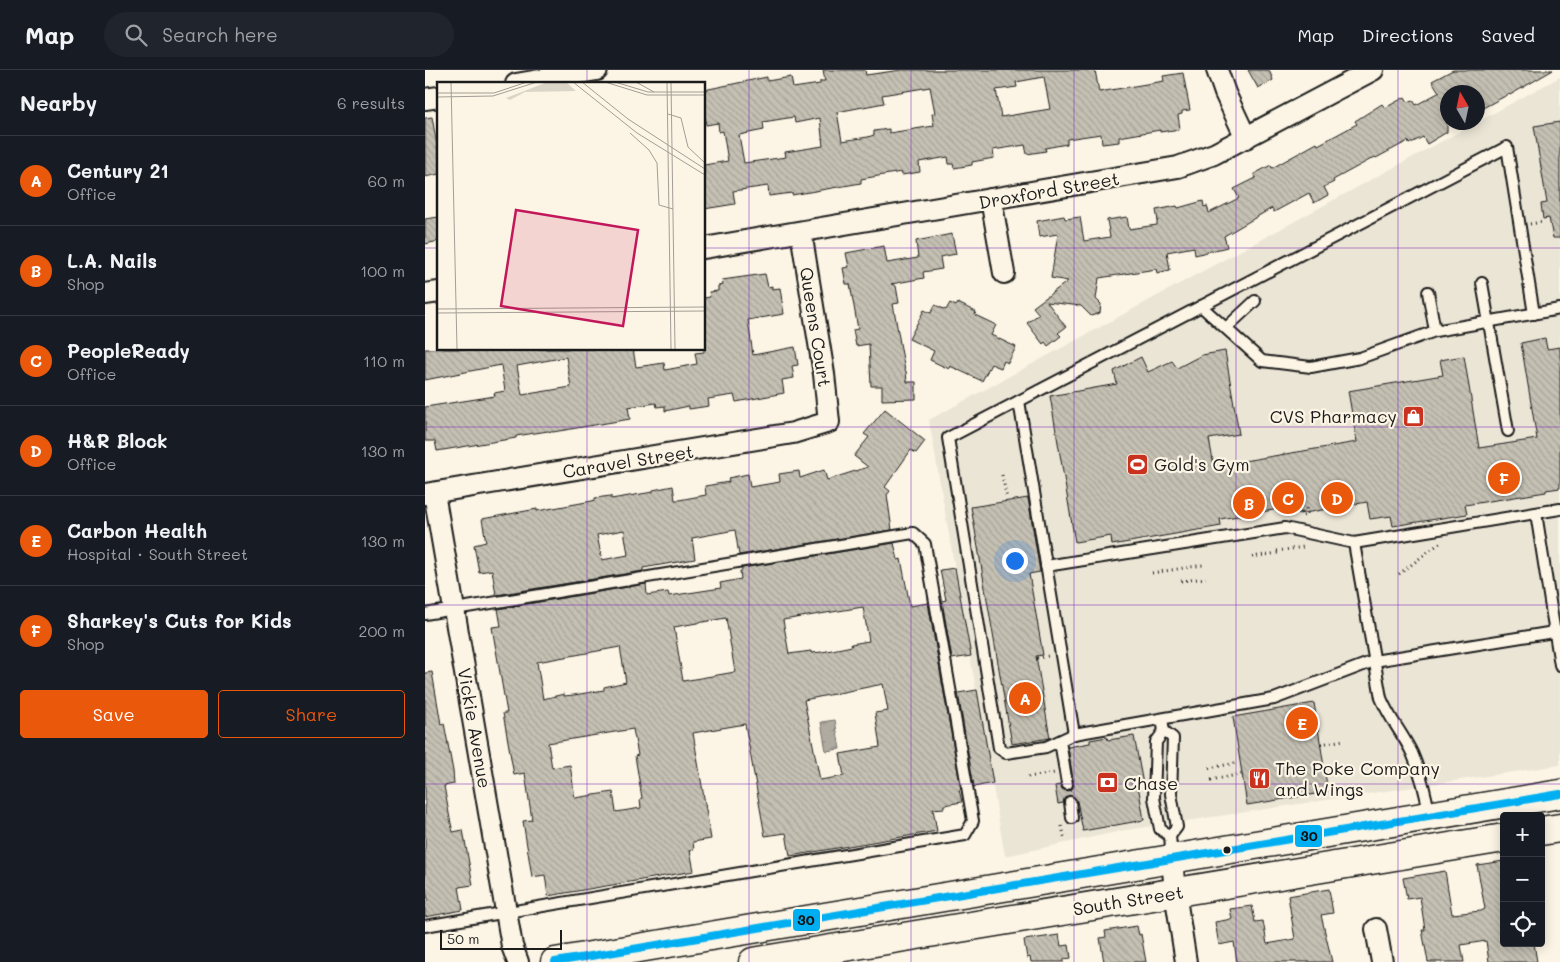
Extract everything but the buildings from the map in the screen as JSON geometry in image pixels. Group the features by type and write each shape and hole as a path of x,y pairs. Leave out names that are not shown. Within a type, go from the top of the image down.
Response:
{"main road":[{"name":"South Street","path":"555,962 1171,848 1430,816 1560,794"},
{"path":"1545,831 1560,828"},
{"name":"South Street","path":"753,962 1500,839"}],"street":[{"path":"528,82 597,70"},
{"path":"1217,70 1225,93 1246,138"},
{"name":"Droxford Street","path":"705,248 1178,168 1214,154 1246,138 1373,70"},
{"path":"991,199 1004,273"},
{"name":"Queens Court","path":"801,232 824,374 829,422"},
{"name":"Caravel Street","path":"429,493 793,433 829,422"},
{"name":"Vickie Avenue","path":"429,493 454,609 512,946 518,962"},
{"path":"1171,848 1175,892 1186,962"},
{"path":"1376,929 1382,962"}],"lane":[{"path":"1534,314 1507,147 948,438 999,748 1006,753 1047,747 1074,734 1274,699 1374,661 1557,632"},
{"path":"1482,283 1508,431"},
{"path":"1428,292 1435,330"},
{"path":"1225,328 1255,301"},
{"path":"1201,306 1262,361 1311,367 1360,358 1435,330 1560,309"},
{"path":"1019,401 1074,734"},
{"path":"1046,566 1285,528 1354,543 1560,508"},
{"path":"1536,512 1557,632 1560,665"},
{"path":"425,614 913,533 925,544 973,821 965,835 425,926"},
{"path":"1354,543 1381,698 1387,713 1411,752 1427,797 1430,816"},
{"path":"1162,719 1164,731 1173,738 1171,794 1177,827 1171,848"},
{"path":"1164,731 1156,742 1154,798 1160,829 1171,848"},
{"path":"1059,741 1067,784"},
{"path":"1069,802 1072,818"}],"path":[{"path":"1003,475 1007,499"},
{"path":"1300,502 1303,516 1307,515 1306,508"},
{"path":"1399,574 1447,537"},
{"path":"1252,557 1304,546"},
{"path":"1152,573 1203,565"},
{"path":"1181,582 1205,578"},
{"path":"1321,744 1344,740"},
{"path":"1209,768 1236,763"},
{"path":"1028,777 1050,774"},
{"path":"1211,780 1242,774"},
{"path":"1063,826 1065,840"}],"shaded area":[{"path":"1560,77 1560,765 1126,830 1005,856 929,420 1462,130 1485,130 1485,118"}],"water":[{"path":"835,720 840,749 826,751 821,722"}],"transit line":[{"name":"30","path":"555,962 1560,794"}],"place":[{"name":"CVS Pharmacy","path":"1413,416"},
{"name":"Gold's Gym","path":"1138,464"},
{"name":"Sharkey's Cuts for Kids","path":"1504,478"},
{"name":"PeopleReady","path":"1288,498"},
{"name":"H&R Block","path":"1337,498"},
{"name":"L.A. Nails","path":"1249,503"},
{"name":"Century 21","path":"1025,698"},
{"name":"Carbon Health","path":"1302,723"},
{"name":"The Poke Company and Wings","path":"1259,778"},
{"name":"Chase","path":"1108,783"}]}
